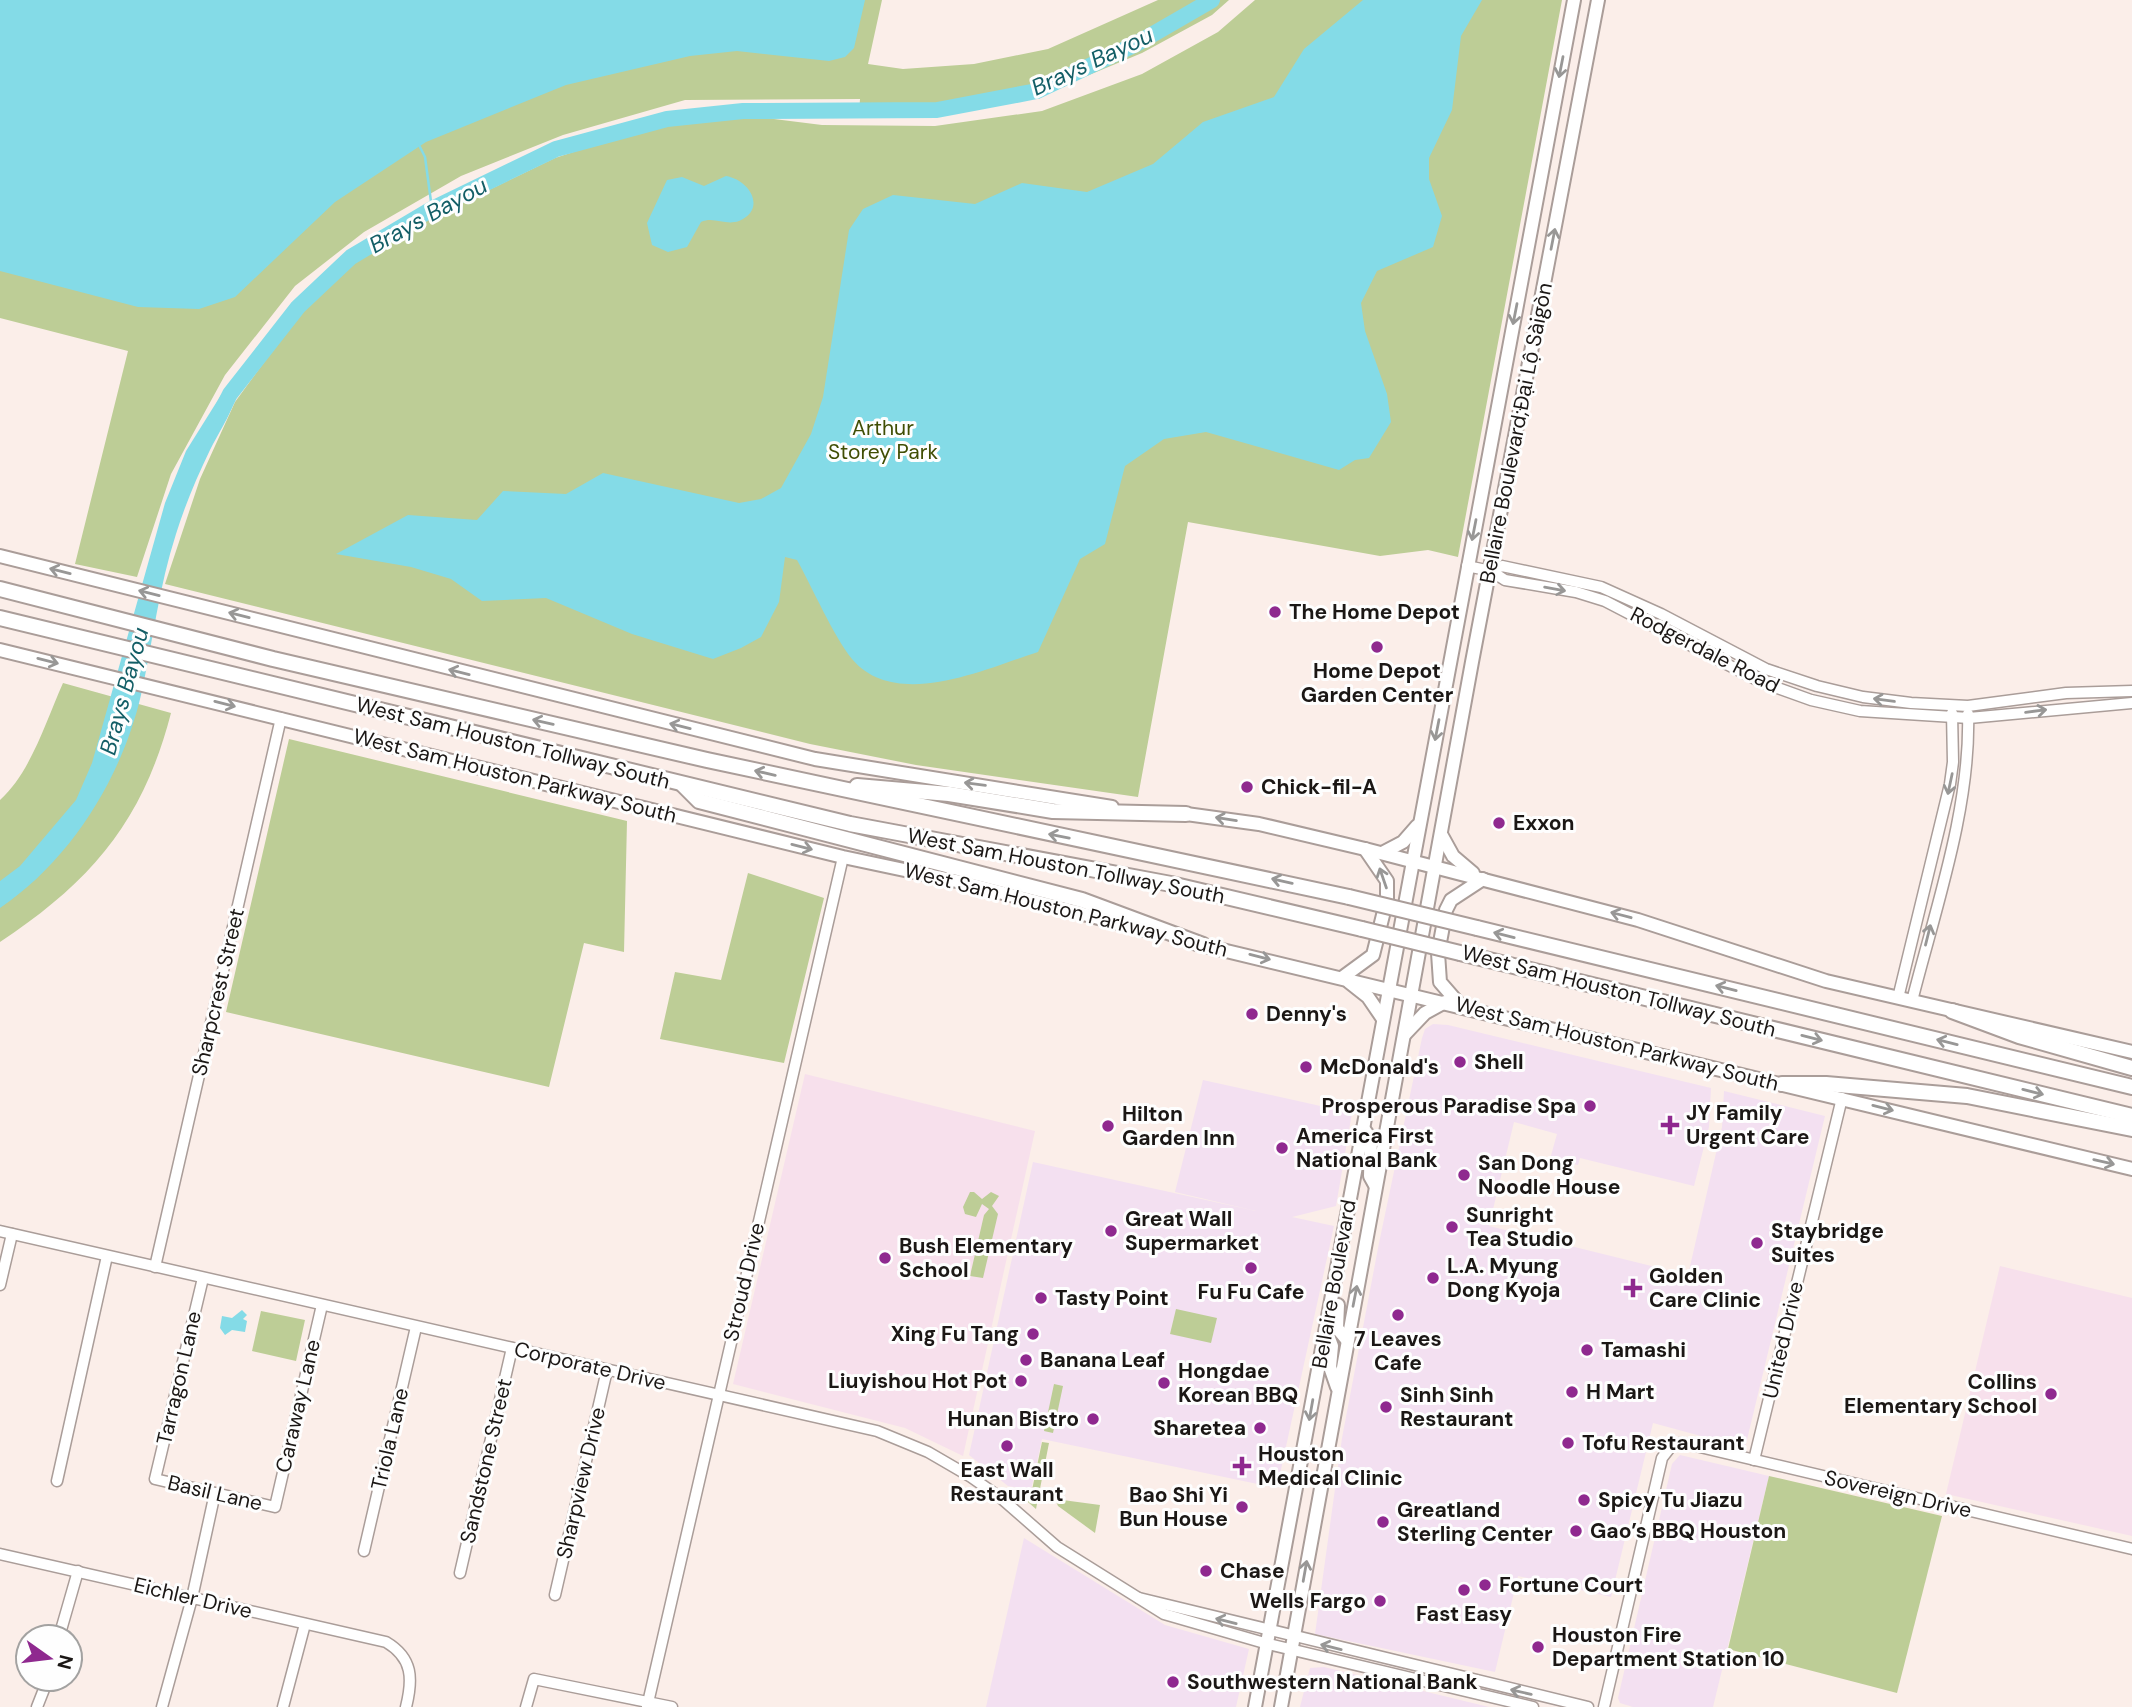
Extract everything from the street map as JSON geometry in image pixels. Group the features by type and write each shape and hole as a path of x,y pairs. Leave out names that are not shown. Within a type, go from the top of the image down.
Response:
{"highway":[{"name":"West Sam Houston Tollway South","path":"0,590 172,634 797,780 1349,897 2132,1087"},
{"name":"West Sam Houston Tollway South","path":"0,618 850,824 1171,884 2132,1116"},
{"path":"797,780 949,794 1053,811 1186,814"},
{"path":"682,784 699,801 1082,900 1203,945"},
{"path":"1952,1011 2019,1037 2132,1068"},
{"path":"1782,1084 1826,1084 1967,1096 2132,1129"}],"main road":[{"name":"Bellaire Boulevard;Đại Lộ Sàigòn","path":"1412,861 1574,0"},
{"name":"Bellaire Boulevard;Đại Lộ Sàigòn","path":"1437,867 1598,0"},
{"path":"1536,199 1560,204"},
{"path":"0,556 815,759 1086,804 1259,824 1483,878 1638,920 1826,981 2132,1052"},
{"name":"West Sam Houston Parkway South","path":"0,650 2132,1169"},
{"path":"1382,853 1403,842 1419,823"},
{"path":"1442,836 1459,863 1483,878"},
{"path":"1365,849 1387,881 1387,898 1373,955 1343,977 1368,997 1383,1019"},
{"name":"Bellaire Boulevard","path":"1255,1707 1412,861"},
{"name":"Bellaire Boulevard","path":"1281,1707 1346,1340 1437,867"},
{"path":"1460,1005 1440,982 1438,953 1451,901 1483,878"},
{"path":"1405,1035 1425,1013 1445,1002"},
{"path":"1363,1128 1371,1139 1370,1176 1376,1186"},
{"path":"1336,1270 1341,1290 1337,1328 1346,1340"},
{"path":"1325,1331 1332,1346 1330,1367 1338,1388"}],"street":[{"name":"Rodgerdale Road","path":"1467,566 1491,571 1505,580 1597,598 1635,615 1760,682 1811,700 1860,711 1953,719 2132,703"},
{"name":"Rodgerdale Road","path":"1491,571 1502,566 1561,576 1601,587 1640,603 1766,669 1817,686 1863,696 1968,706 2066,693 2132,691"},
{"path":"1635,615 1640,603"},
{"path":"1760,682 1766,669"},
{"path":"1898,998 1952,773 1952,706"},
{"path":"1912,1001 1967,775 1968,706"},
{"name":"Sharpcrest Street","path":"155,1267 281,718"},
{"path":"1934,848 1949,852"},
{"name":"Stroud Drive","path":"647,1704 843,857"},
{"name":"United Drive","path":"1754,1460 1842,1098"},
{"name":"Corporate Drive","path":"0,1231 877,1431 928,1452 1001,1498 1057,1548 1138,1598 1269,1638 1588,1707"},
{"path":"0,1285 12,1234"},
{"path":"57,1480 107,1256"},
{"name":"Tarragon Lane","path":"155,1479 203,1278"},
{"name":"Caraway Lane","path":"275,1507 321,1305"},
{"name":"Triola Lane","path":"364,1551 416,1326"},
{"name":"Sandstone Street","path":"460,1573 512,1349"},
{"name":"Sharpview Drive","path":"555,1595 607,1370"},
{"name":"Sovereign Drive","path":"1604,1707 1666,1451 1673,1444 1683,1443 2132,1549"},
{"name":"Basil Lane","path":"155,1479 275,1507"},
{"path":"162,1707 192,1598 215,1493"},
{"name":"Eichler Drive","path":"0,1554 386,1642 402,1653 410,1669 406,1707"},
{"path":"63,1623 78,1571"},
{"path":"283,1707 305,1623"},
{"name":"Corporate Drive","path":"1292,1643 1533,1707"},
{"path":"526,1707 534,1679 672,1707"}],"shaded area":[{"path":"1433,1024 1448,1025 1711,1088 1709,1127 1694,1186 1580,1158 1578,1165 1550,1159 1557,1134 1514,1122 1489,1226 1688,1275 1722,1127 1724,1091 1825,1116 1745,1448 1653,1423 1611,1597 1518,1576 1495,1672 1315,1634 1342,1438 1379,1243 1422,1038 1425,1029"},
{"name":"Bush Elementary School","path":"805,1074 1035,1131 963,1456 905,1428 733,1384"},
{"path":"1203,1080 1352,1113 1336,1206 1292,1217 1334,1226 1277,1488 1042,1439 1031,1490 1008,1486 969,1455 1033,1162 1256,1211 1175,1192"},
{"name":"Collins Elementary School","path":"2000,1266 2132,1298 2132,1536 1946,1494"},
{"path":"1680,1455 1769,1476 1713,1707 1633,1707 1620,1703 1618,1698 1672,1464"},
{"path":"1024,1538 1165,1625 1249,1649 1236,1707 986,1707"},
{"path":"1324,1667 1489,1707 1300,1707 1310,1668"}],"green space":[{"path":"0,0 882,0 868,64 903,69 974,64 1048,49 1158,0 1229,0 1212,15 1142,53 1041,95 937,112 859,113 860,99 685,100 563,135 461,176 364,232 295,286 225,375 171,474 137,577 75,564 128,351 0,318"},
{"name":"Arthur Storey Park","path":"1255,0 1562,0 1458,557 1428,550 1380,556 1188,522 1138,797 916,765 810,744 165,584 200,479 235,402 298,316 354,261 431,218 555,158 665,122 742,115 822,125 935,126 1042,111 1142,74 1218,32"},
{"path":"63,683 171,713 145,786 110,845 62,896 0,942 0,800 29,761"},
{"path":"289,739 627,821 624,952 584,943 549,1087 226,1012"},
{"path":"748,873 824,898 784,1063 660,1039 675,972 721,980"},
{"path":"970,1192 982,1199 991,1192 999,1196 992,1206 998,1214 983,1278 970,1276 984,1215 989,1209 982,1204 976,1217 965,1214 963,1207"},
{"path":"1176,1309 1217,1318 1211,1343 1170,1334"},
{"path":"261,1311 305,1320 296,1361 252,1351"},
{"path":"1054,1384 1063,1386 1053,1433 1044,1431"},
{"path":"1042,1442 1049,1443 1036,1509 1022,1497 1024,1490 1032,1490"},
{"path":"1769,1476 1942,1516 1897,1693 1728,1649"},
{"path":"1055,1499 1100,1505 1095,1533 1058,1506"}],"water":[{"path":"0,0 865,0 854,48 845,57 829,61 737,51 690,56 566,85 426,142 335,202 235,297 199,309 138,307 0,271"},
{"path":"1363,0 1482,0 1461,36 1452,110 1429,158 1429,179 1442,216 1433,247 1377,271 1361,303 1365,331 1387,394 1391,422 1369,458 1355,460 1339,470 1206,432 1164,439 1125,466 1105,544 1080,559 1038,652 993,668 942,681 916,684 892,682 870,674 845,650 797,560 785,557 779,602 761,637 713,659 632,634 546,598 482,601 451,579 411,567 336,554 408,515 477,520 503,491 566,494 603,473 739,503 761,499 781,488 811,434 823,397 849,230 863,209 893,195 975,204 1022,183 1087,192 1153,164 1203,122 1274,97 1304,49"},
{"path":"726,176 742,183 752,196 754,203 747,216 734,222 701,222 687,247 668,252 652,245 647,223 667,180 682,177 704,186"},
{"path":"221,395 234,402 183,512 170,554 141,695 121,756 107,786 71,841 26,888 0,908 0,881 20,866 76,800 92,763 165,503 186,451"},
{"path":"242,1310 247,1315 243,1319 247,1321 245,1332 232,1330 225,1335 220,1328 222,1316 232,1318"}],"waterway":[{"name":"Brays Bayou","path":"219,416 230,394 298,307 351,257 432,209 556,149 667,119 743,111 937,110 1037,91 1136,44 1212,0"},
{"path":"419,145 425,157 432,209"}],"place":[{"name":"The Home Depot","path":"1275,612"},
{"name":"Home Depot Garden Center","path":"1377,647"},
{"name":"Chick-fil-A","path":"1247,787"},
{"name":"Exxon","path":"1499,823"},
{"name":"Denny's","path":"1252,1014"},
{"name":"Shell","path":"1460,1062"},
{"name":"McDonald's","path":"1306,1067"},
{"name":"Prosperous Paradise Spa","path":"1590,1106"},
{"name":"JY Family Urgent Care","path":"1670,1125"},
{"name":"Hilton Garden Inn","path":"1108,1126"},
{"name":"America First National Bank","path":"1282,1148"},
{"name":"San Dong Noodle House","path":"1464,1175"},
{"name":"Sunright Tea Studio","path":"1452,1227"},
{"name":"Great Wall Supermarket","path":"1111,1231"},
{"name":"Staybridge Suites","path":"1757,1243"},
{"name":"Bush Elementary School","path":"885,1258"},
{"name":"Fu Fu Cafe","path":"1251,1268"},
{"name":"L.A. Myung Dong Kyoja","path":"1433,1278"},
{"name":"Golden Care Clinic","path":"1633,1288"},
{"name":"Tasty Point","path":"1041,1298"},
{"name":"7 Leaves Cafe","path":"1398,1315"},
{"name":"Xing Fu Tang","path":"1033,1334"},
{"name":"Tamashi","path":"1587,1350"},
{"name":"Banana Leaf","path":"1026,1360"},
{"name":"Liuyishou Hot Pot","path":"1021,1381"},
{"name":"Hongdae Korean BBQ","path":"1164,1383"},
{"name":"H Mart","path":"1572,1392"},
{"name":"Collins Elementary School","path":"2051,1394"},
{"name":"Sinh Sinh Restaurant","path":"1386,1407"},
{"name":"Hunan Bistro","path":"1093,1419"},
{"name":"Sharetea","path":"1260,1428"},
{"name":"Tofu Restaurant","path":"1568,1443"},
{"name":"East Wall Restaurant","path":"1007,1446"},
{"name":"Houston Medical Clinic","path":"1242,1466"},
{"name":"Spicy Tu Jiazu","path":"1584,1500"},
{"name":"Bao Shi Yi Bun House","path":"1242,1507"},
{"name":"Greatland Sterling Center","path":"1383,1522"},
{"name":"Gao’s BBQ Houston","path":"1576,1531"},
{"name":"Chase","path":"1206,1571"},
{"name":"Fortune Court","path":"1485,1585"},
{"name":"Fast Easy","path":"1464,1590"},
{"name":"Wells Fargo","path":"1380,1601"},
{"name":"Houston Fire Department Station 10","path":"1538,1647"},
{"name":"Southwestern National Bank","path":"1173,1682"}]}
